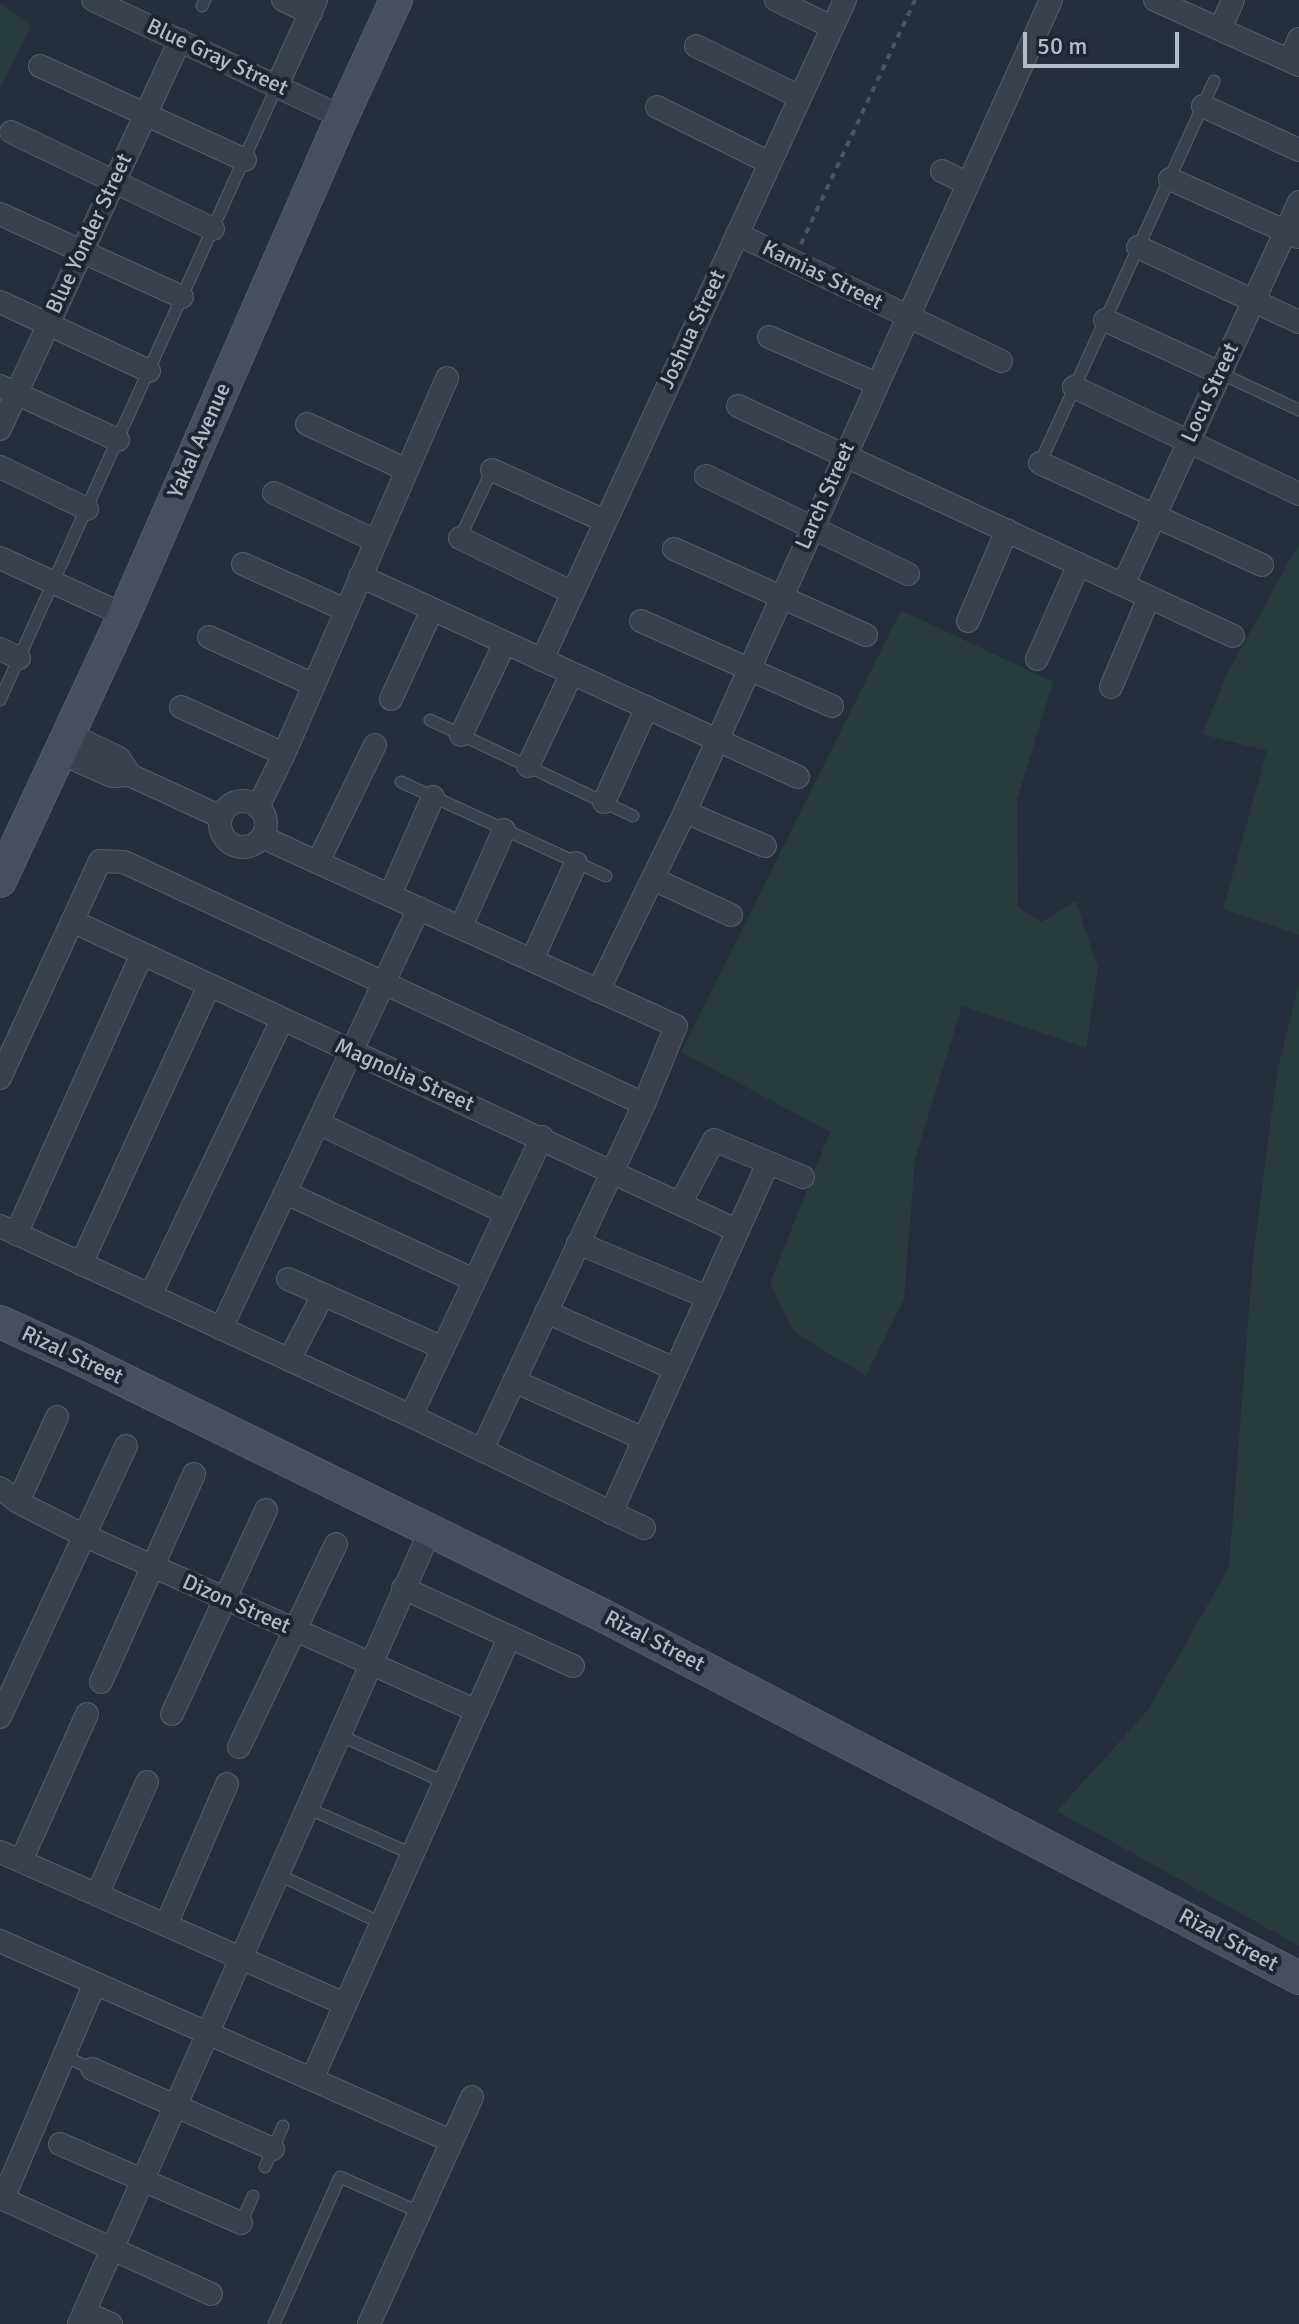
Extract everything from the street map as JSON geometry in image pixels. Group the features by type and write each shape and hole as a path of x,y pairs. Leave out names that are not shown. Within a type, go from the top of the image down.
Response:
{"street":[{"name":"Blue Gray Street","path":"93,0 342,117"},
{"path":"277,86 313,6 283,0"},
{"name":"Yakal Avenue","path":"0,881 124,615 396,0"},
{"path":"776,0 832,27"},
{"name":"Joshua Street","path":"542,660 845,0"},
{"name":"Larch Street","path":"598,991 685,812 907,318 955,232 968,184 1051,0"},
{"path":"1155,0 1294,63 1299,39"},
{"path":"1220,29 1233,0"},
{"name":"Blue Yonder Street","path":"0,429 8,390 48,325 180,40"},
{"path":"696,46 800,97"},
{"path":"40,66 245,160"},
{"path":"1203,106 1299,150"},
{"path":"657,107 770,163"},
{"path":"11,132 213,229"},
{"path":"942,171 968,184"},
{"path":"1170,179 1292,235"},
{"name":"Locu Street","path":"1123,585 1253,300 1292,235 1299,202"},
{"path":"0,214 182,297"},
{"name":"Kamias Street","path":"737,234 1001,361"},
{"path":"1138,247 1299,322"},
{"path":"0,302 149,371"},
{"path":"1105,320 1220,373"},
{"path":"769,337 877,384"},
{"path":"258,807 284,754 447,378"},
{"path":"1074,387 1299,494"},
{"path":"8,390 118,440"},
{"path":"738,406 1233,636"},
{"path":"307,424 407,470"},
{"path":"1040,463 1262,565"},
{"path":"0,467 87,509"},
{"path":"492,470 605,521"},
{"path":"706,476 908,574"},
{"path":"274,493 376,541"},
{"path":"968,621 1007,530"},
{"path":"460,538 573,593"},
{"path":"674,549 866,635"},
{"path":"0,558 124,615"},
{"path":"243,564 346,610"},
{"path":"1037,659 1079,564"},
{"path":"360,576 798,777"},
{"path":"1111,687 1149,597"},
{"path":"391,699 432,610"},
{"path":"641,621 832,706"},
{"path":"209,637 314,685"},
{"path":"461,735 505,643"},
{"path":"528,766 572,673"},
{"path":"181,707 284,754"},
{"path":"604,802 647,707"},
{"path":"64,743 119,758 130,775 221,817"},
{"path":"318,862 375,745"},
{"path":"390,895 433,797"},
{"path":"237,802 248,802 258,807 266,821 262,837 244,848 233,846 224,838 220,828 221,817 227,808 237,802"},
{"path":"685,812 765,846"},
{"path":"461,927 504,830"},
{"path":"262,837 676,1026 644,1104 482,1450"},
{"path":"0,1078 100,861 124,862 644,1104"},
{"path":"532,960 576,863"},
{"path":"653,879 731,915"},
{"path":"221,1329 419,908"},
{"name":"Magnolia Street","path":"72,921 351,1053 542,1137 736,1230"},
{"path":"142,954 8,1230 411,1416 644,1528"},
{"path":"81,1264 209,986"},
{"path":"150,1296 282,1020"},
{"path":"318,1123 506,1213"},
{"path":"411,1416 542,1137"},
{"path":"680,1204 714,1140 803,1177"},
{"path":"611,1513 768,1163"},
{"path":"286,1193 474,1280"},
{"path":"578,1243 707,1297"},
{"path":"288,1279 443,1348"},
{"path":"289,1360 323,1295"},
{"path":"546,1312 675,1369"},
{"name":"Rizal Street","path":"1,1326 79,1358 604,1616 1299,1978"},
{"path":"514,1381 644,1439"},
{"path":"18,1502 57,1417"},
{"path":"0,1717 126,1446"},
{"path":"101,1682 194,1474"},
{"name":"Dizon Street","path":"0,1488 18,1502 83,1535 477,1711"},
{"path":"172,1714 266,1510"},
{"path":"111,2324 81,2318 430,1531"},
{"path":"239,1747 336,1544"},
{"path":"403,1588 573,1666"},
{"path":"312,2079 509,1638"},
{"path":"21,1861 87,1714"},
{"path":"97,1895 147,1782"},
{"path":"166,1925 227,1784"},
{"path":"0,1852 345,2004"},
{"path":"0,1941 451,2141"},
{"path":"95,1983 3,2199 211,2293"},
{"path":"92,2069 175,2106 269,2158"},
{"path":"369,2324 472,2097"},
{"path":"60,2144 241,2223"}],"lane":[{"path":"1040,463 1214,81"},
{"path":"0,700 10,653 53,583 277,86"},
{"path":"1220,373 1299,410"},
{"path":"460,538 492,470"},
{"path":"430,720 633,816"},
{"path":"401,782 606,876"},
{"path":"339,1734 444,1782"},
{"path":"306,1807 412,1854"},
{"path":"277,1874 381,1923"},
{"path":"64,2056 92,2069"},
{"path":"269,2158 283,2126"},
{"path":"32,2131 60,2144"},
{"path":"274,2324 340,2177 419,2212"},
{"path":"241,2223 253,2196"}],"path":[{"path":"792,262 915,0"}],"shaded area":[{"path":"0,3 32,26 0,88"},
{"path":"1299,543 1299,935 1223,909 1267,751 1202,734 1227,674"},
{"path":"901,610 1053,682 1017,800 1018,907 1041,922 1076,901 1098,969 1086,1048 962,1006 915,1159 904,1299 866,1376 794,1332 770,1283 830,1132 681,1052"},
{"path":"1299,983 1299,1946 1057,1811 1148,1710 1229,1567 1253,1258 1277,1072"}]}
